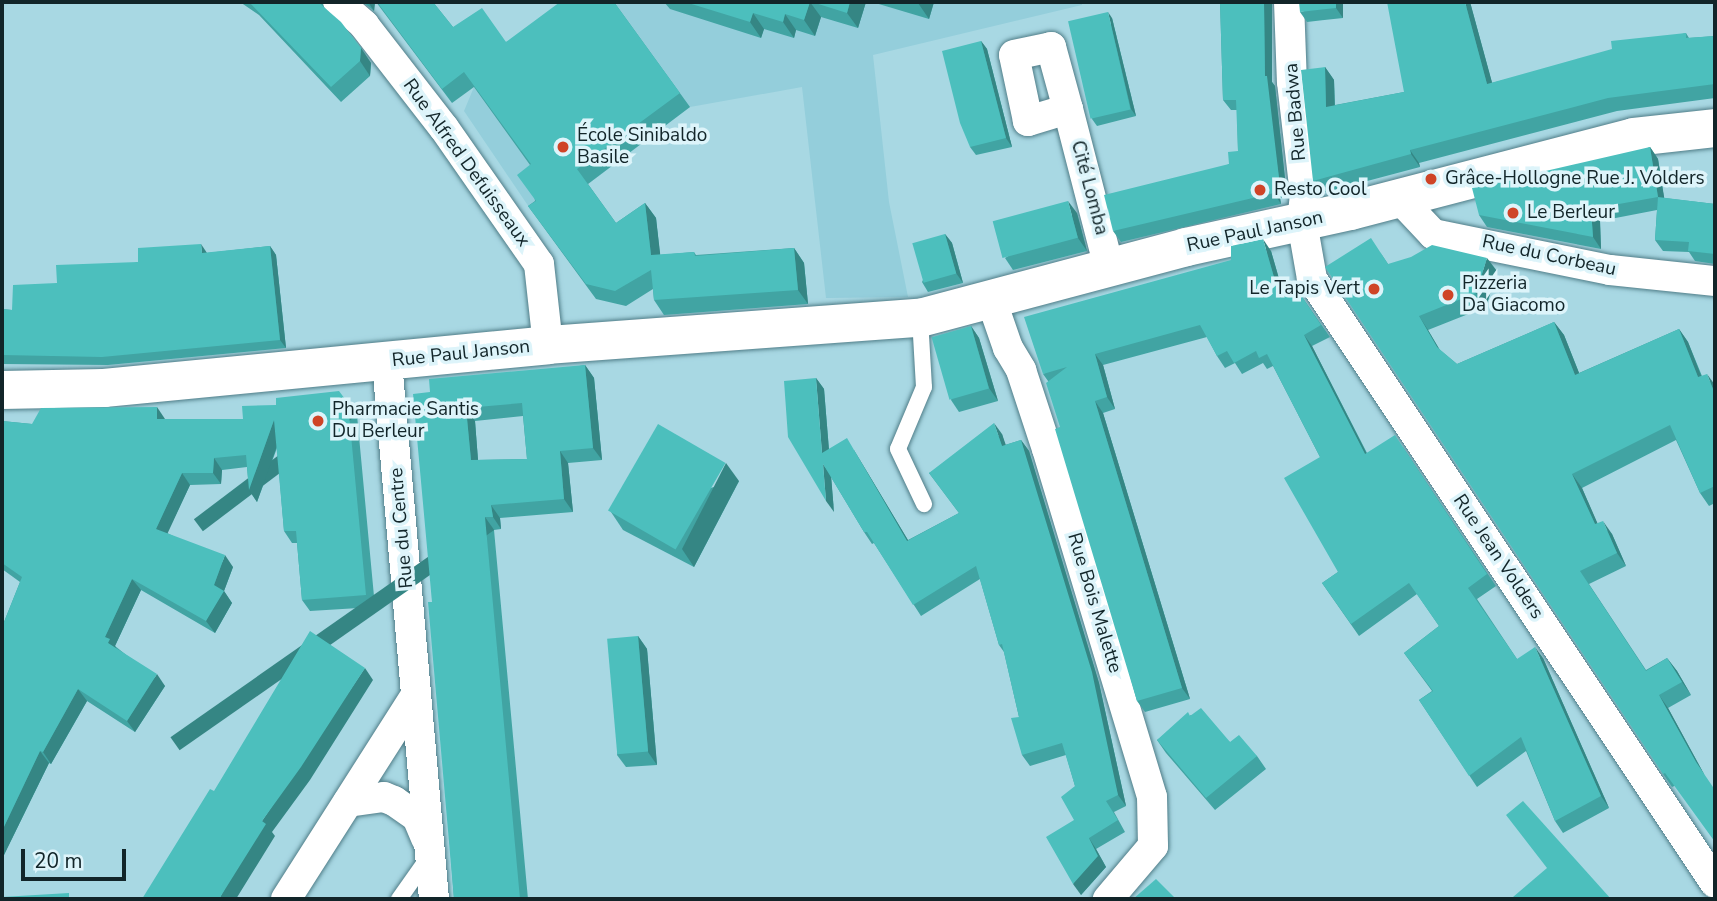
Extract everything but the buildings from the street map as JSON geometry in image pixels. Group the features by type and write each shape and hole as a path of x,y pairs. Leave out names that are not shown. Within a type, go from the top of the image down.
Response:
{"street":[{"name":"Rue Alfred Defuisseaux","path":"338,2 364,25 444,128 539,264 548,345"},
{"name":"Rue Badwa","path":"1289,2 1292,82 1304,194 1302,222"},
{"name":"Cité Lomba","path":"1068,109 1109,267"},
{"name":"Rue Paul Janson","path":"2,390 104,388 548,345 920,318 1109,267 1399,198 1634,137 1715,128"},
{"name":"Rue du Corbeau","path":"1399,198 1433,234 1609,270 1715,281"},
{"name":"Rue Jean Volders","path":"1302,222 1312,279 1715,883"},
{"name":"Rue Bois Malette","path":"991,299 1008,348 1021,370 1051,461 1152,797 1153,846 1108,899"},
{"name":"Rue du Centre","path":"387,362 434,899"},
{"path":"286,899 416,695"},
{"name":"Rue du Centre","path":"348,802 384,797 406,806 417,817 429,850"}],"lane":[{"path":"920,318 924,387 898,449 924,504"},
{"path":"399,899 429,850"}],"shaded area":[{"name":"École Sinibaldo Basile","path":"590,2 1082,2 1082,5 873,55 889,202 908,297 826,298 802,87 690,107 546,216 533,213 464,111 474,87"}],"place":[{"name":"École Sinibaldo Basile","path":"563,147"},
{"name":"Grâce-Hollogne Rue J. Volders","path":"1431,179"},
{"name":"Resto Cool","path":"1260,190"},
{"name":"Le Berleur","path":"1513,213"},
{"name":"Le Tapis Vert","path":"1374,289"},
{"name":"Pizzeria Da Giacomo","path":"1448,295"},
{"name":"Pharmacie Santis Du Berleur","path":"318,421"}]}
